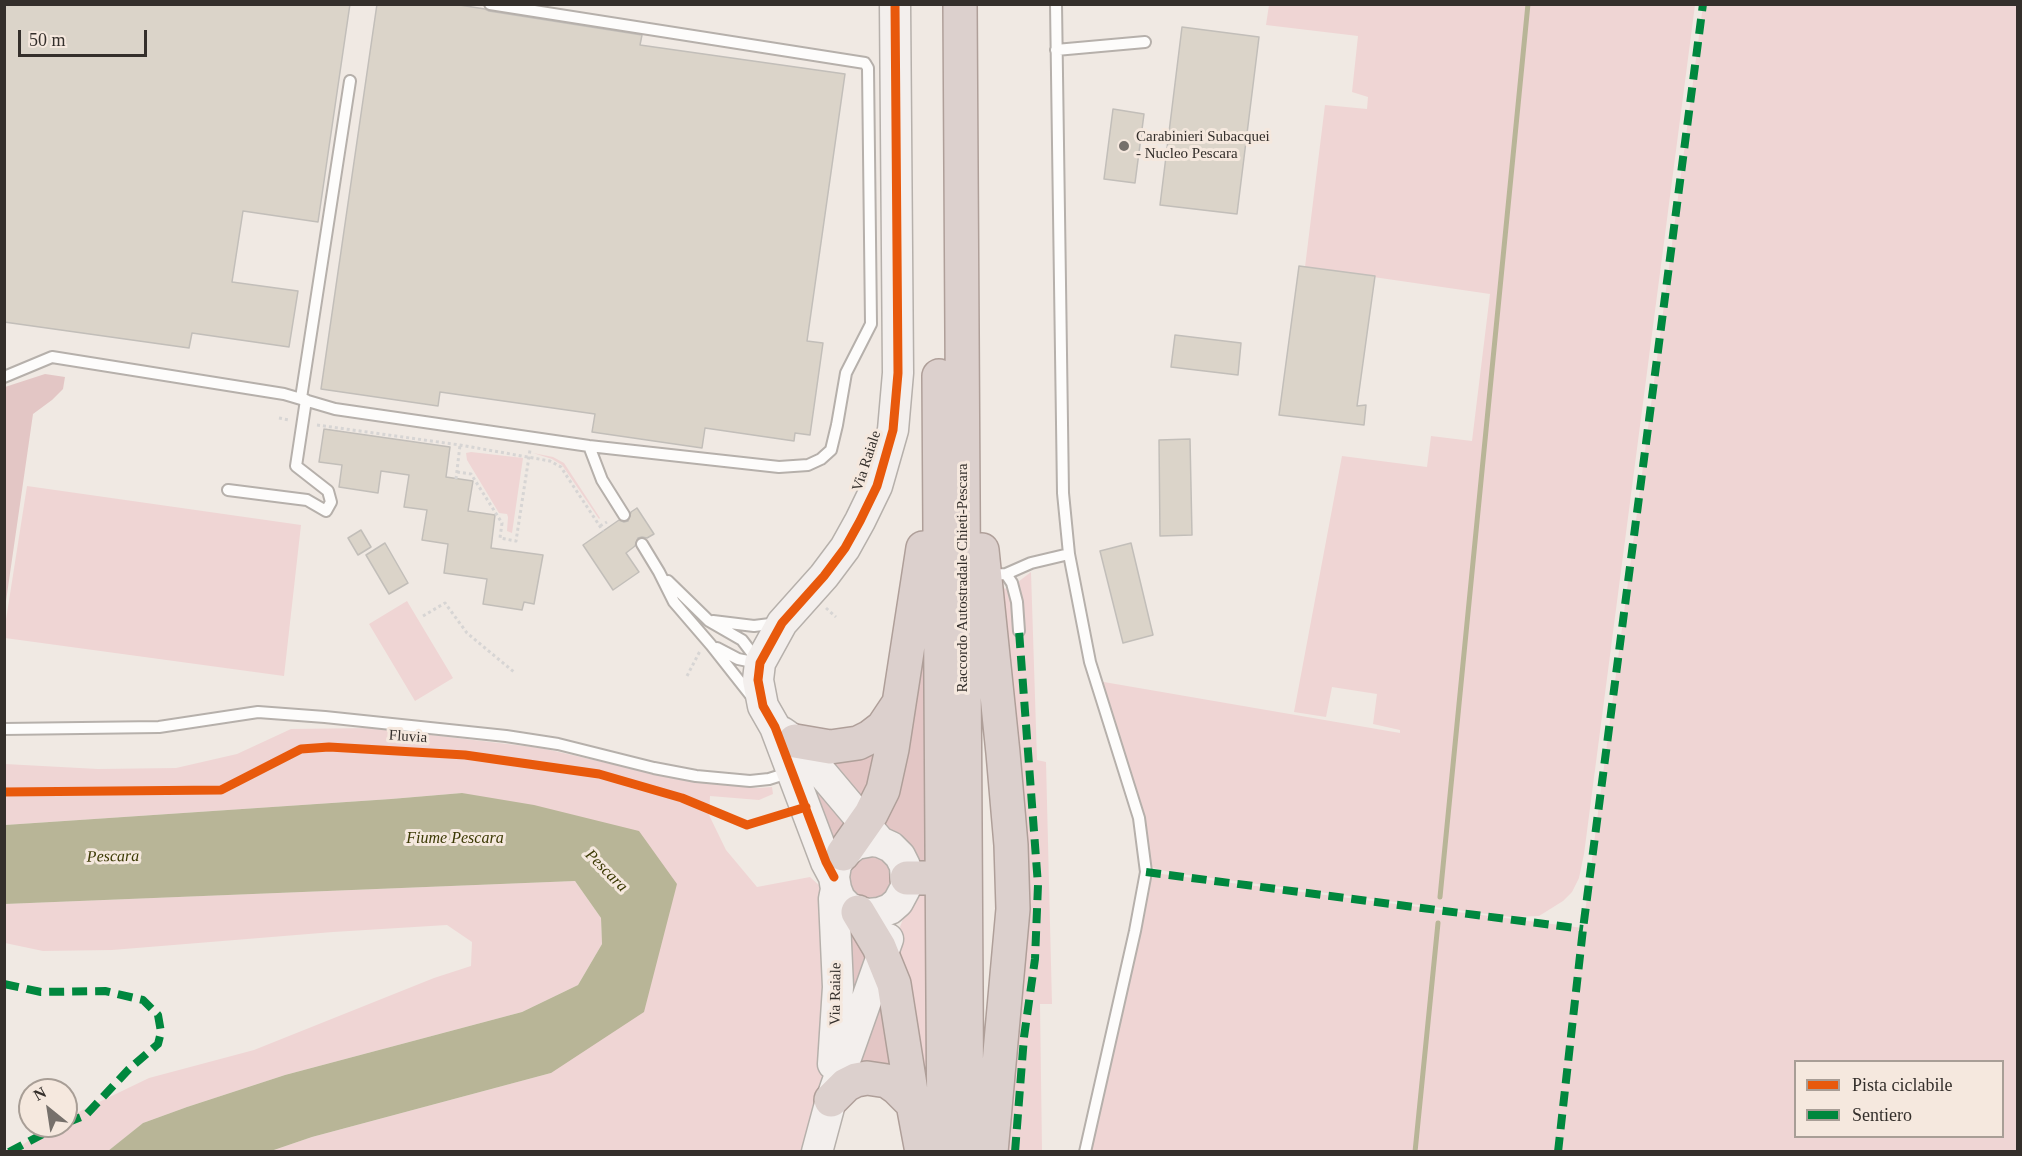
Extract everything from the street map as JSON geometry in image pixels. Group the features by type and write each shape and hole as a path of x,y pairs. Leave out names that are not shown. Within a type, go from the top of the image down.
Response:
{"highway":[{"name":"Raccordo Autostradale Chieti-Pescara","path":"937,4 944,1152"},
{"name":"Raccordo Autostradale Chieti-Pescara","path":"960,4 967,1152"},
{"path":"962,343 975,380 978,511 995,574 1004,764 997,875 1013,909 991,1152"},
{"path":"922,1152 894,984 882,955 842,883 872,833 871,814 883,790 892,749 926,532 939,508"},
{"path":"787,747 843,747 858,743 883,728 899,703"},
{"path":"831,1100 846,1085 856,1080 877,1079 887,1081 913,1104"}],"street":[{"name":"Via Raiale","path":"831,1100 838,987 834,899 842,883 826,862 787,747 760,696 758,680 760,663 782,623 824,576 845,548 860,521 877,486 893,430 898,373 895,4"},
{"name":"Via Raiale","path":"787,747 872,833"},
{"path":"842,883 868,914 890,909 911,886 900,856 872,833"},
{"name":"Via Raiale","path":"817,1152 831,1100 882,955 911,886"}],"lane":[{"path":"4,377 52,357 303,399 335,409 589,446 779,467 808,465 821,459 831,450 846,372 872,324 868,68 865,63 490,4"},
{"path":"1056,4 1063,494 1069,554 1090,662 1139,818 1146,872 1135,931 1085,1152"},
{"path":"1056,50 1145,42"},
{"path":"228,490 307,500 326,511 331,502 328,491 296,466 303,399 350,81"},
{"path":"589,446 602,480 624,515"},
{"path":"4,729 159,727 258,712 325,717 548,742 696,776 750,781 769,779 787,747 710,643 674,602 642,544"},
{"path":"995,574 1069,554"},
{"path":"659,572 709,621 742,640 760,663"},
{"path":"995,574 1012,583 1017,602 1019,631"},
{"path":"709,621 754,626 782,623"},
{"path":"710,643 738,660 760,663"}],"path":[{"path":"279,418 550,461 561,467 603,531"},
{"path":"456,479 461,440"},
{"path":"457,472 471,474 502,523 500,538 516,541 530,450"},
{"path":"600,526 607,522"},
{"path":"423,616 445,603 467,633 514,672"},
{"path":"687,676 699,653 710,643"}],"shaded area":[{"path":"1269,5 1695,5 1584,854 1579,878 1572,892 1563,901 1539,916 1511,917 1173,873 1154,868 1147,863 1098,681 1400,733 1400,730 1373,724 1377,694 1332,687 1326,717 1294,712 1342,456 1427,467 1431,436 1472,441 1490,294 1305,267 1325,105 1367,109 1368,97 1352,92 1358,36 1266,25"},
{"path":"1703,5 2017,5 2017,1151 1085,1152 1146,872 1583,928"},
{"path":"45,374 65,377 63,389 33,414 5,608 5,387"},
{"path":"466,453 523,458 512,533 507,531 507,514 499,513 467,460"},
{"path":"533,453 553,457 564,463 600,518 562,465"},
{"path":"27,486 301,525 284,676 5,638"},
{"path":"1031,572 1037,760 1046,762 1052,1004 1040,1004 1042,1151 1000,1151 1002,588 1009,589"},
{"path":"407,601 453,678 415,701 369,624"},
{"path":"925,627 926,862 916,864 878,822"},
{"path":"372,728 541,748 656,774 757,788 772,787 773,794 759,800 710,796 709,815 726,850 757,887 810,877 821,887 825,1068 818,1111 803,1152 271,1151 312,1137 551,1073 677,884 462,793 5,825 5,764 98,769 176,768 237,754 291,729"},
{"path":"878,739 865,811 812,753"},
{"path":"792,750 851,825 829,854"},
{"path":"872,853 887,860 893,875 890,891 877,901 853,898 845,868 850,861"},
{"path":"575,881 601,918 602,944 578,985 522,1012 285,1075 187,1107 143,1123 108,1151 14,1151 32,1138 78,1138 78,1112 149,1078 254,1050 434,978 471,966 472,942 447,925 112,950 43,951 5,943 4,904"},
{"path":"927,889 928,1140 896,937 912,896"},
{"path":"839,909 873,957 842,1050"},
{"path":"883,974 903,1084 854,1073"}],"water":[{"name":"Fiume Pescara","path":"462,793 534,805 639,831 677,884 644,1012 551,1073 312,1137 271,1151 108,1151 143,1123 187,1107 285,1075 522,1012 578,985 602,944 601,918 575,881 5,904 5,825"}],"building":[{"path":"4,4 350,4 318,222 243,211 232,282 298,291 289,347 192,333 189,348 4,322"},
{"path":"377,4 453,4 642,35 640,45 845,74 807,341 823,343 810,435 795,433 794,441 705,428 702,448 592,432 595,414 440,392 438,406 321,389"},
{"path":"1182,27 1259,37 1237,214 1160,205"},
{"name":"Carabinieri Subacquei - Nucleo Pescara","path":"1113,109 1144,114 1135,183 1104,179"},
{"path":"1299,266 1375,276 1357,406 1366,405 1364,425 1279,415"},
{"path":"1175,335 1241,343 1238,375 1171,367"},
{"path":"324,429 450,447 446,477 473,481 468,511 495,515 491,548 543,555 534,604 524,602 522,610 483,604 487,579 444,573 448,544 422,540 427,510 404,507 409,475 381,471 378,493 339,487 342,465 319,462"},
{"path":"1190,439 1192,535 1160,536 1159,440"},
{"path":"637,508 654,534 647,538 638,538 635,546 626,553 639,572 613,590 583,545 619,520 628,521 631,512"},
{"path":"361,530 371,547 358,555 348,538"},
{"path":"385,543 408,583 389,594 366,555"},
{"path":"1131,543 1153,635 1123,643 1100,551"}],"waterway":[{"path":"1440,897 1528,4"},
{"path":"1415,1152 1438,923"}],"marked path":[{"path":"1558,1152 1583,929 1703,4"},
{"path":"1015,1152 1024,1037 1035,959 1038,885 1019,631"},
{"path":"1146,872 1583,929"},
{"path":"4,984 41,992 105,991 143,1000 158,1015 161,1032 158,1044 129,1069 86,1115 78,1118"},
{"path":"9,1152 35,1138"}],"cycle path":[{"path":"834,877 826,862 775,727 763,706 758,680 760,663 782,623 824,576 845,548 860,521 877,486 893,430 898,373 895,4"},
{"name":"Fluvia","path":"4,792 221,790 301,749 329,747 465,755 599,774 682,798 747,825 806,807"}],"place":[{"name":"Carabinieri Subacquei - Nucleo Pescara","path":"1124,146"}],"water label":[{"name":"Pescara","path":"113,857"},
{"name":"Pescara","path":"606,871"}]}
